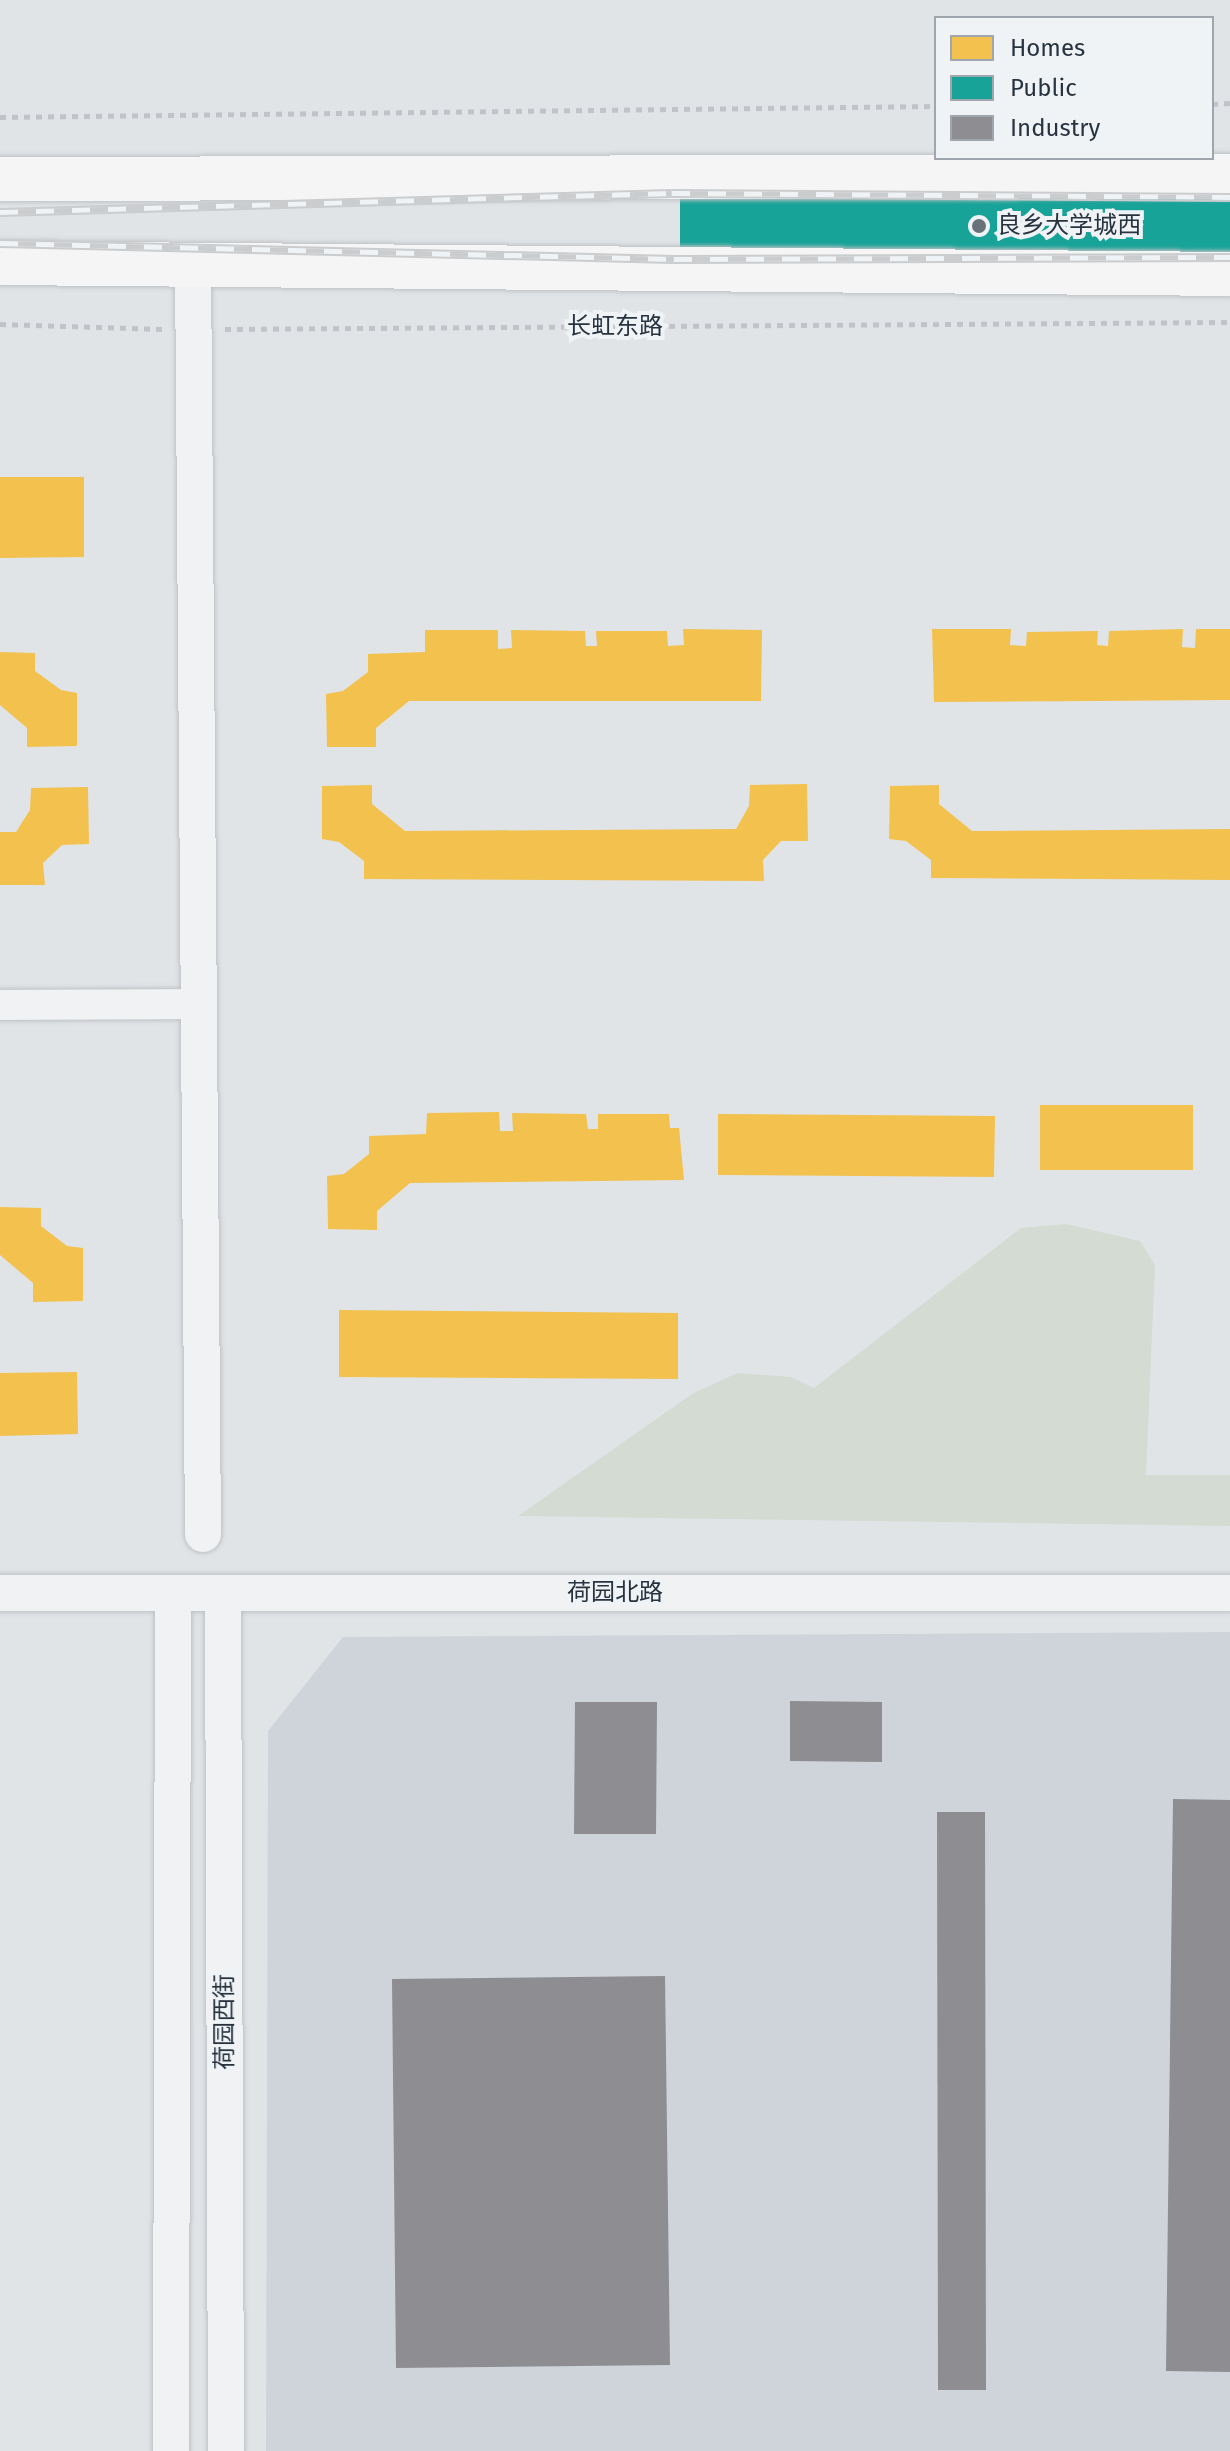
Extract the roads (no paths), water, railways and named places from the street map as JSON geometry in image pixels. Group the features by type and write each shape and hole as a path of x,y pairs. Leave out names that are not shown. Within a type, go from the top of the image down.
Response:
{"main road":[{"path":"0,179 1230,176"},
{"path":"0,263 1230,274"}],"street":[{"path":"193,263 191,330 203,1534"},
{"path":"0,1005 197,1004"},
{"name":"荷园北路","path":"0,1593 1230,1593"},
{"path":"171,2451 173,1593"},
{"name":"荷园西街","path":"223,1593 226,2451"}],"railway":[{"path":"0,212 672,193 1230,197"},
{"path":"0,243 674,259 1230,257"}],"place":[{"name":"良乡大学城西","path":"979,226"}]}
